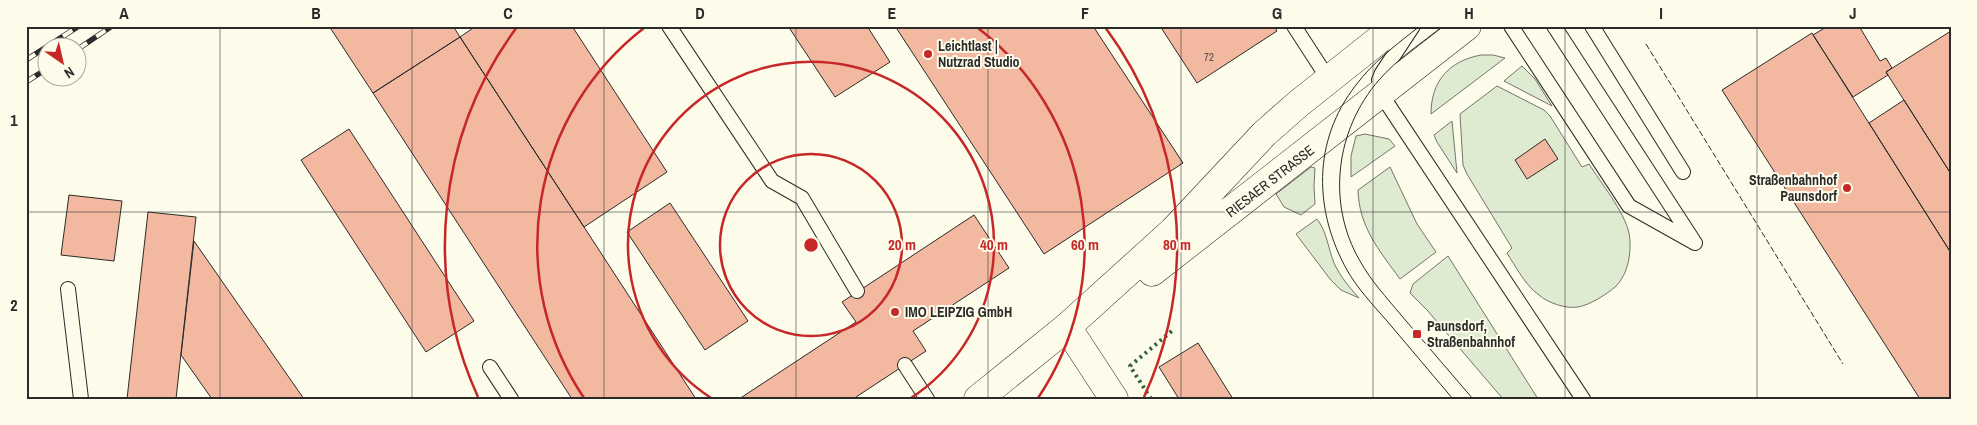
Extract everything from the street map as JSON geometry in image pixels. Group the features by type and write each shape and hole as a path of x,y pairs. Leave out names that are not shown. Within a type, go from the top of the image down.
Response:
{"main road":[{"name":"RIESAER STRASSE","path":"978,399 1067,327 1173,231 1264,134 1396,26"},
{"name":"RIESAER STRASSE","path":"1067,327 1135,286 1467,26"},
{"path":"1067,327 1114,399"}],"lane":[{"path":"669,26 772,181 802,198 857,291"},
{"path":"1294,26 1329,80"},
{"path":"1414,26 1382,73 1379,80 1381,94 1412,139 1470,232 1583,399"},
{"path":"1511,26 1629,206 1695,243 1554,26"},
{"path":"1592,26 1683,172"},
{"path":"68,289 82,399"},
{"path":"905,365 927,399"},
{"path":"490,367 511,399"}],"green space":[{"path":"1481,55 1505,58 1431,114 1434,92 1444,74 1460,62"},
{"path":"1522,66 1535,79 1552,106 1504,81"},
{"path":"1497,86 1544,110 1550,116 1582,167 1589,164 1626,224 1630,247 1624,275 1612,290 1588,304 1578,307 1557,305 1547,301 1529,286 1507,253 1512,248 1463,165 1460,114"},
{"path":"1452,121 1457,173 1434,135"},
{"path":"1365,134 1389,139 1395,146 1351,177 1351,156 1356,136"},
{"path":"1311,167 1315,168 1315,204 1301,215 1284,207 1276,194"},
{"path":"1390,167 1417,224 1436,252 1400,279 1366,227 1359,203 1358,190"},
{"path":"1317,219 1325,235 1336,268 1359,298 1341,290 1330,279 1296,234"},
{"path":"1448,256 1538,399 1503,399 1427,310 1410,293 1413,284"}],"building":[{"path":"329,26 453,26 460,37 373,93"},
{"path":"476,26 572,26 667,172 584,227 460,37"},
{"path":"788,26 867,26 890,62 835,97"},
{"path":"895,26 1093,26 1183,163 1044,254"},
{"path":"1160,26 1274,26 1277,31 1197,83"},
{"path":"1828,26 1859,26 1880,61 1886,58 1892,68 1886,72 1888,75 1853,97 1813,35"},
{"path":"1951,31 1951,174 1886,72"},
{"name":"Straßenbahnhof Paunsdorf","path":"1812,33 1951,253 1951,399 1920,399 1722,90"},
{"path":"460,37 696,399 572,399 373,93"},
{"path":"1904,100 1951,174 1951,253 1869,123"},
{"path":"349,129 474,321 426,352 301,160"},
{"path":"1545,139 1558,159 1527,179 1515,160"},
{"path":"69,195 122,201 114,261 61,255"},
{"path":"670,203 748,321 705,350 627,232"},
{"path":"148,212 196,217 176,399 127,399"},
{"name":"IMO LEIPZIG GmbH","path":"974,215 1009,268 913,331 926,351 853,399 739,399 856,322 842,302"},
{"path":"194,241 304,399 212,399 181,355"},
{"path":"1198,343 1233,399 1179,399 1159,367"}],"tram line":[{"path":"1420,26 1370,69 1356,85 1342,107 1331,129 1325,153 1323,176 1324,200 1328,224 1336,247 1351,277 1453,399"},
{"path":"1443,26 1394,65 1364,99 1353,121 1345,144 1341,167 1340,191 1349,239 1364,268 1385,296 1473,399"}],"railway":[{"path":"26,60 79,26"},
{"path":"88,42 112,26"},
{"path":"26,82 38,74"}],"hedge":[{"path":"1151,399 1130,366 1173,330"}],"fence":[{"path":"1646,44 1843,364"}],"place":[{"name":"Leichtlast | Nutzrad Studio","path":"928,54"},
{"name":"Straßenbahnhof Paunsdorf","path":"1847,188"},
{"name":"IMO LEIPZIG GmbH","path":"895,312"},
{"name":"Paunsdorf, Straßenbahnhof","path":"1417,334"}]}
